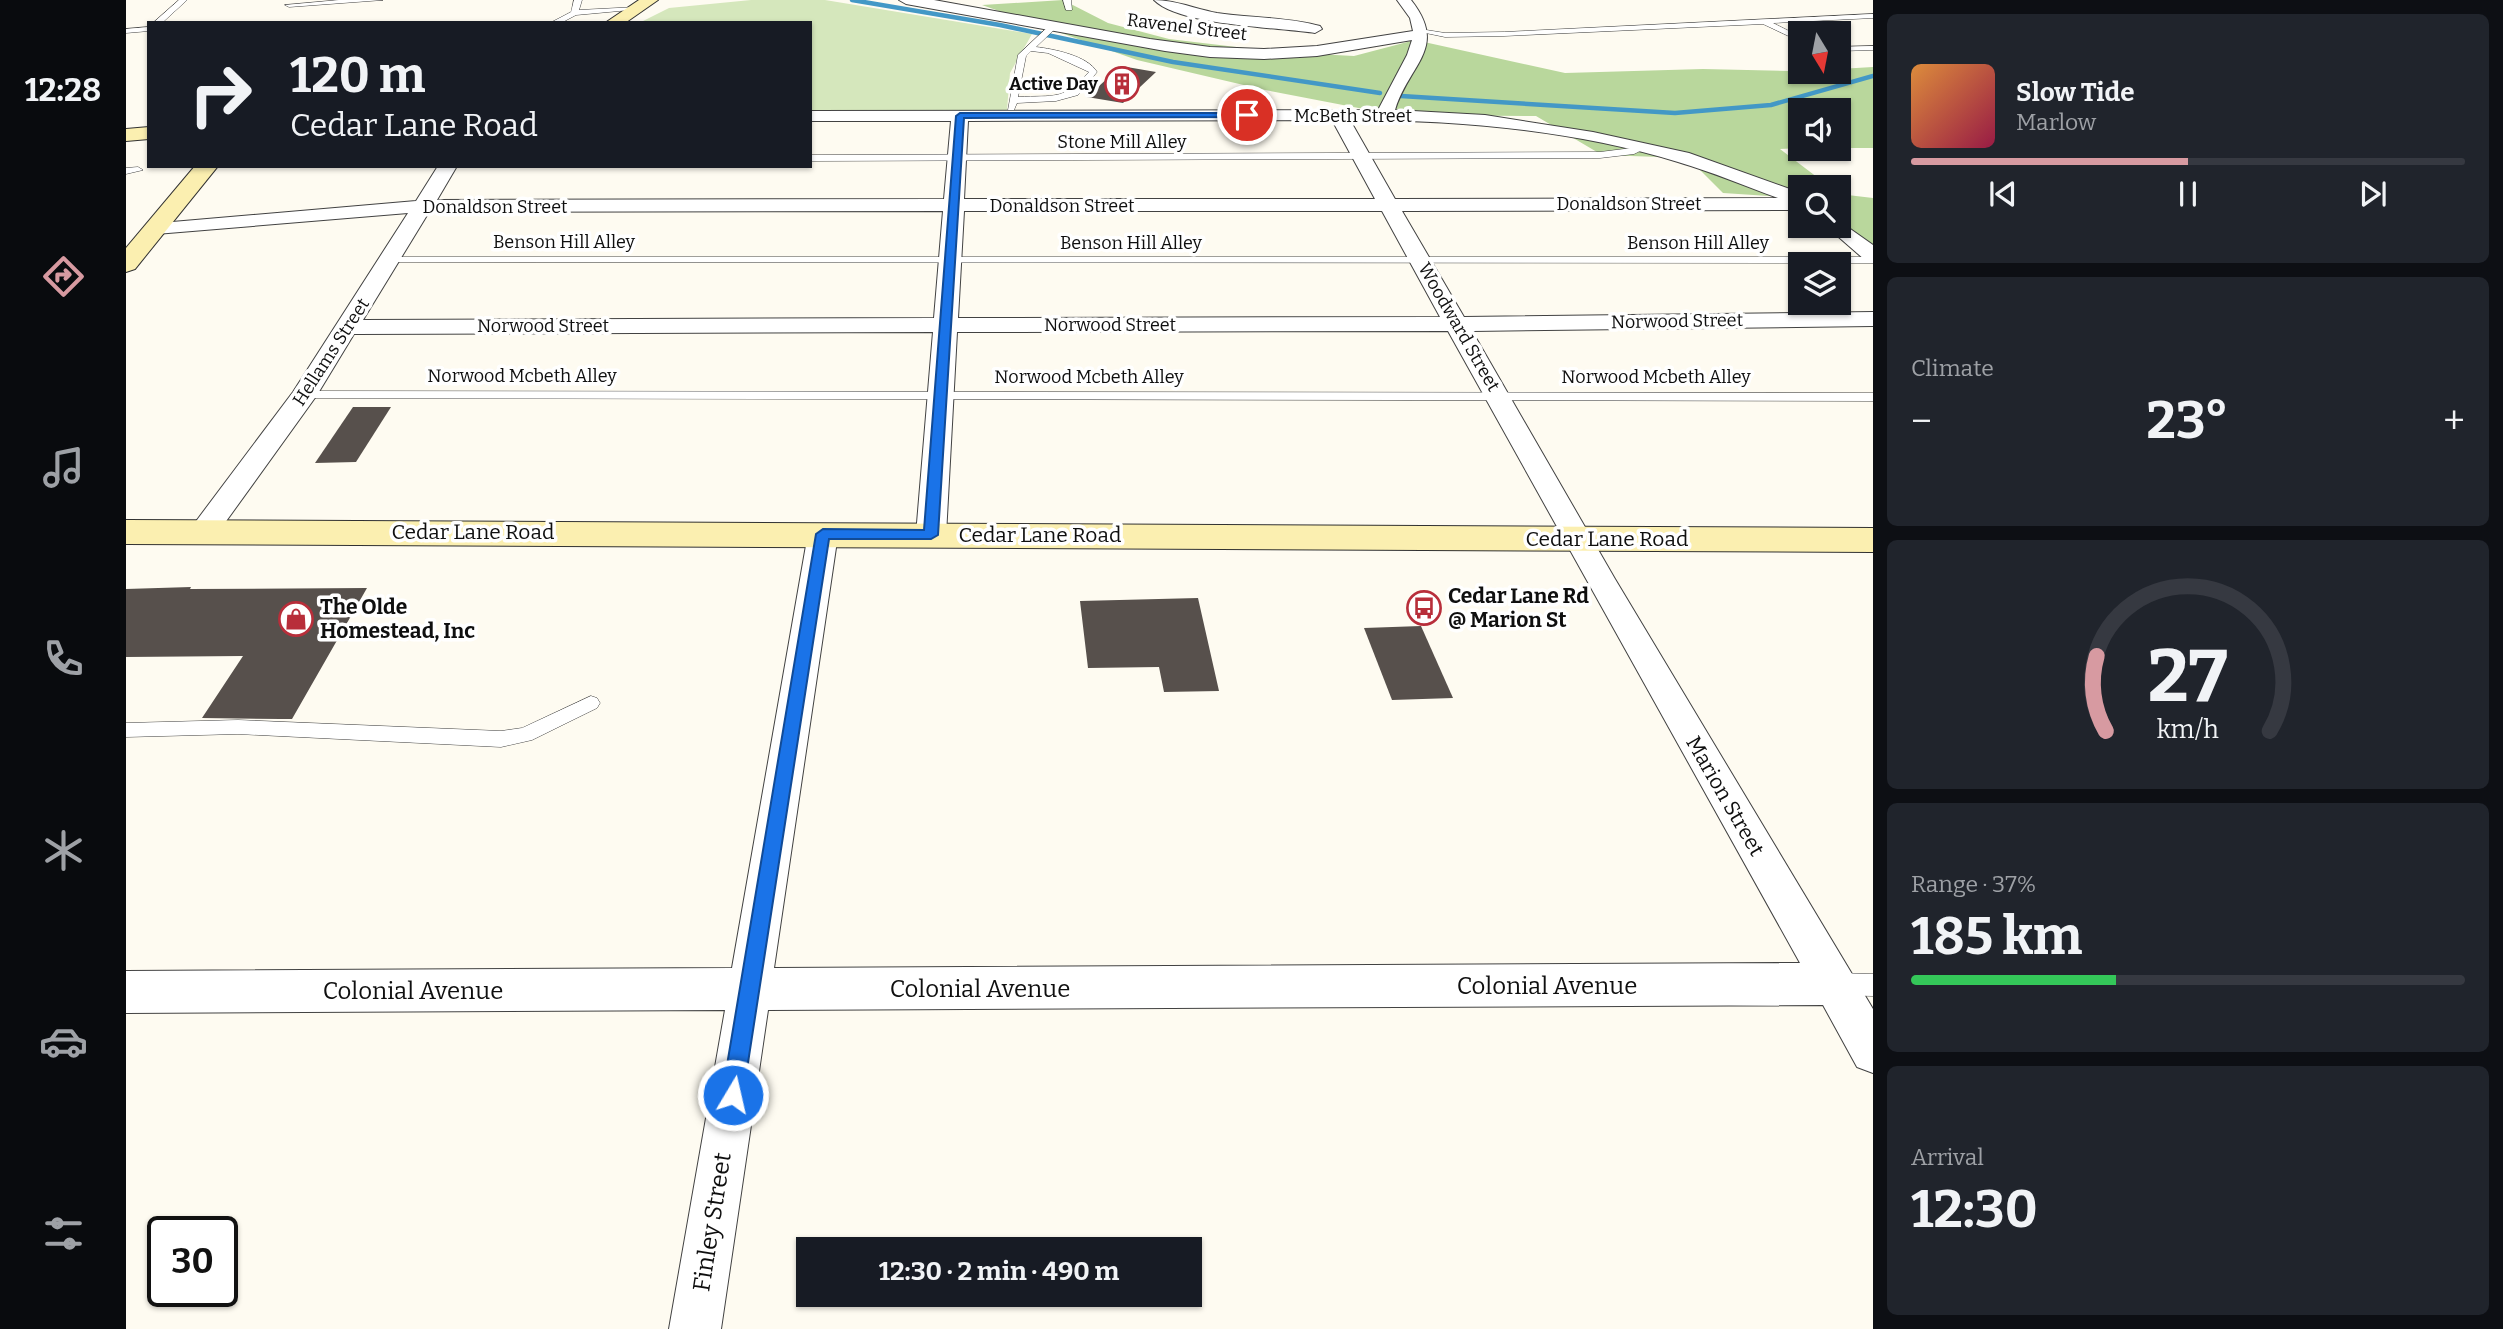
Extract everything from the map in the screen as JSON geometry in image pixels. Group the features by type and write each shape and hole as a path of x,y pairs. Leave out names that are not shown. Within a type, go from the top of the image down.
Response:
{"main road":[{"path":"616,21 644,4"},
{"path":"126,135 147,133"},
{"path":"126,264 205,168"},
{"name":"Cedar Lane Road","path":"126,532 1872,540"}],"street":[{"name":"Ravenel Street","path":"906,0 978,5 1051,28 1183,49 1251,54 1287,54 1367,46 1421,32"},
{"path":"1161,0 1178,9 1206,15 1315,29"},
{"path":"1385,115 1417,51 1421,32 1417,18 1404,0"},
{"name":"McBeth Street","path":"812,116 960,116 1012,108 1385,115 1508,123 1682,156 1767,185 1788,196"},
{"name":"Woodward Street","path":"1338,115 1579,539"},
{"path":"931,535 960,116"},
{"name":"Hellams Street","path":"204,531 304,395 447,168"},
{"name":"Donaldson Street","path":"156,228 423,206 1788,202"},
{"path":"1850,238 1873,257"},
{"name":"Norwood Street","path":"348,327 1457,324 1873,319"},
{"name":"Finley Street","path":"695,1329 823,534"},
{"name":"Marion Street","path":"1579,539 1854,984 1873,1051"},
{"name":"Colonial Avenue","path":"126,992 1854,984"}],"lane":[{"path":"159,21 183,0"},
{"path":"289,5 379,0"},
{"path":"575,12 578,0"},
{"path":"558,21 599,0"},
{"path":"575,12 585,14 644,4"},
{"path":"585,14 596,21"},
{"path":"1421,32 1445,35 1504,34 1873,16"},
{"path":"1764,21 1788,33"},
{"path":"1028,48 1050,51 1090,67 1093,72 1075,93 1012,108 1022,55 1028,48 1051,28"},
{"path":"126,31 147,29"},
{"path":"1852,48 1873,47"},
{"name":"Stone Mill Alley","path":"812,158 1600,155 1634,151 1643,147"},
{"path":"126,171 138,170"},
{"name":"Benson Hill Alley","path":"390,260 1421,261 1873,257"},
{"name":"Norwood Mcbeth Alley","path":"304,395 1873,397"},
{"path":"126,730 239,727 501,739 525,734 591,703"}],"green space":[{"path":"751,0 825,0 1032,34 1010,73 1007,110 812,110 812,21 643,21 669,8"},
{"path":"1063,0 1108,23 1169,39 1278,52 1354,56 1415,40 1565,73 1703,69 1788,71 1788,84 1852,84 1852,68 1873,67 1873,148 1851,148 1851,98 1788,98 1788,149 1780,149 1788,155 1788,161 1796,161 1814,175 1788,175 1788,197 1723,193 1688,158 1602,155 1536,116 1395,115 1265,90 1137,60 982,5"},
{"path":"1851,195 1873,198 1873,250 1851,232"}],"building":[{"name":"Active Day","path":"1121,66 1156,72 1123,103 1087,97"},
{"path":"353,407 391,407 356,462 315,463"},
{"path":"191,587 190,589 367,588 292,719 281,719 202,718 243,656 126,657 126,589"},
{"path":"1198,598 1219,691 1164,692 1159,667 1088,668 1080,601"},
{"path":"1421,626 1453,698 1392,700 1364,628"}],"waterway":[{"path":"852,0 1000,25 1173,62 1380,93"},
{"path":"1401,96 1675,113 1771,105 1873,76"}],"place":[{"name":"Active Day","path":"1122,84"},
{"name":"Cedar Lane Rd @ Marion St","path":"1424,608"},
{"name":"The Olde Homestead, Inc","path":"296,619"}],"route":[{"path":"733,1095 823,534 931,535 960,116 1247,115"}]}
